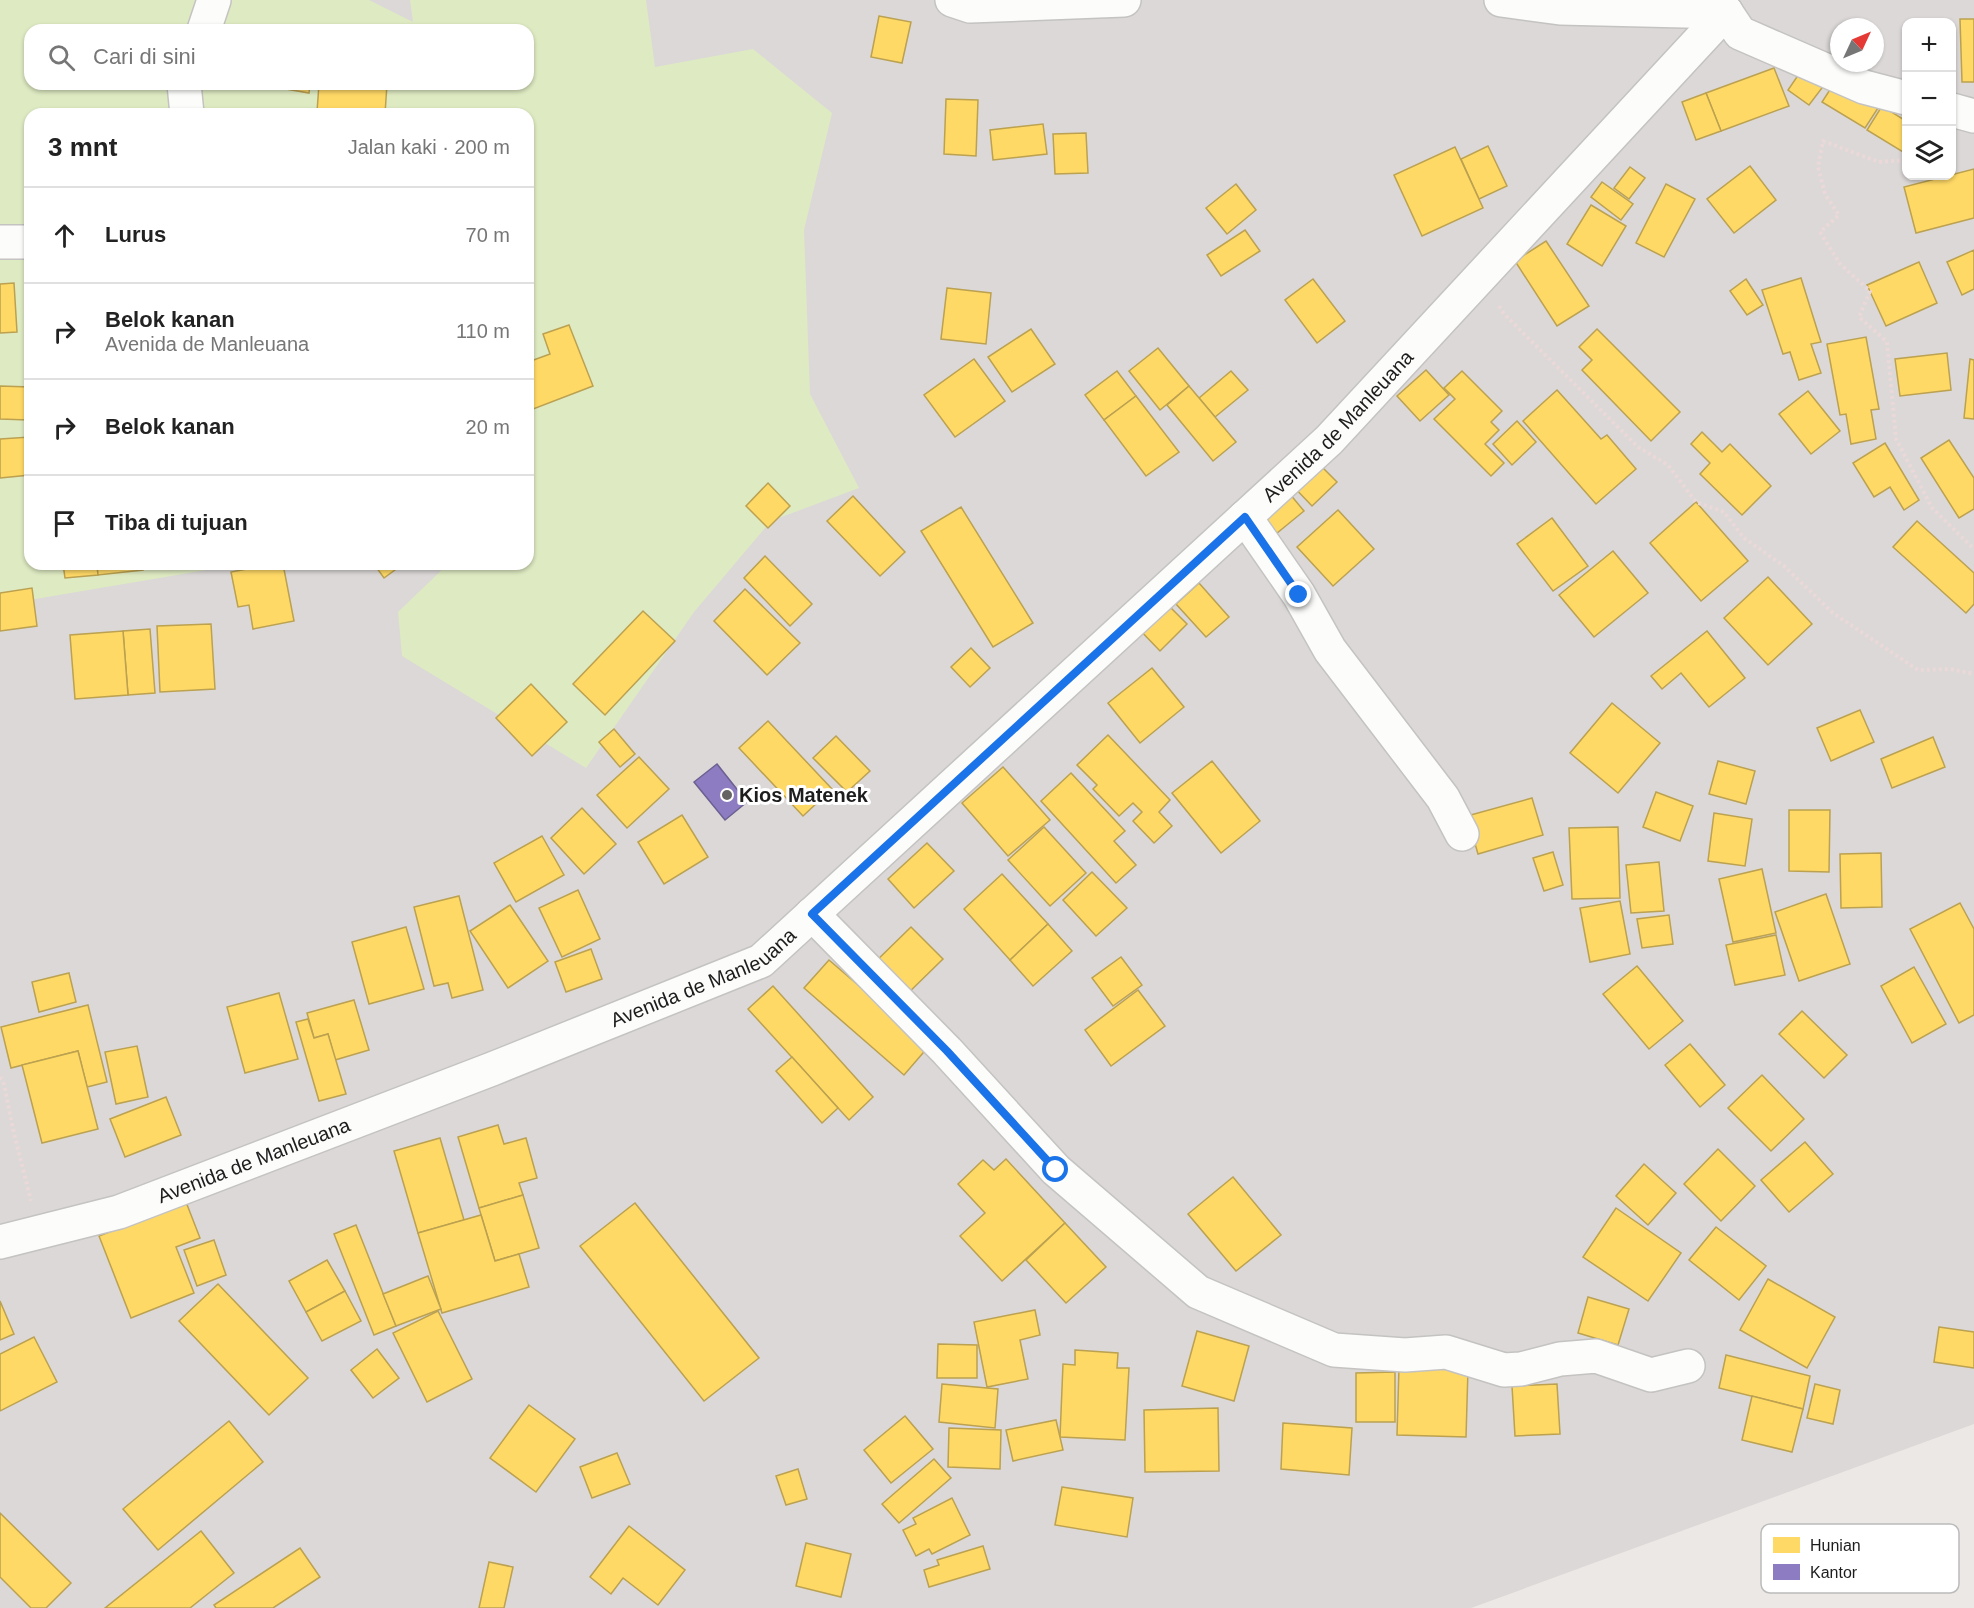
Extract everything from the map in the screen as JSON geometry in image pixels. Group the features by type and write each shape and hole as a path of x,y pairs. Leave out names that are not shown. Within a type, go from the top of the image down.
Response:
{"street":[{"path":"206,24 214,0"},
{"path":"952,0 970,6 1124,0"},
{"path":"1501,0 1560,8 1727,6 1740,33 1864,87 1902,97"},
{"name":"Avenida de Manleuana","path":"0,1242 119,1212 492,1069 761,961 1329,440 1727,6"},
{"path":"185,90 186,108"},
{"path":"1956,111 1974,116"},
{"path":"0,242 24,242"},
{"path":"1245,517 1299,595 1330,650 1443,798 1462,834"},
{"path":"812,914 947,1051 1056,1170 1198,1292 1334,1350 1405,1355 1446,1352 1504,1370 1521,1369 1560,1359 1596,1356 1651,1375 1688,1366"}],"path":[{"path":"1902,160 1879,162 1823,141 1818,167 1825,194 1839,215 1820,232 1840,264 1870,291 1859,317 1887,342 1896,439 1932,508 1974,549"},
{"path":"1499,304 1504,314 1638,447 1668,465 1696,502 1724,512 1744,538 1784,566 1833,613 1918,670 1950,669 1974,674"},
{"path":"0,1077 4,1084 32,1205"}],"shaded area":[{"path":"0,0 1974,0 1974,1424 1471,1608 0,1608"}],"green space":[{"path":"0,0 369,0 413,22 410,0 646,0 655,67 753,49 832,113 804,230 810,394 859,488 771,521 694,612 586,768 402,656 398,612 442,570 534,570 534,108 24,108 24,570 207,570 0,605"}],"building: Hunian":[{"path":"879,16 911,22 902,63 871,57"},
{"path":"1960,19 1974,19 1974,82 1962,82"},
{"path":"1774,68 1789,106 1721,131 1706,93"},
{"path":"1803,68 1825,84 1809,105 1788,90"},
{"path":"1835,82 1878,108 1865,128 1822,102"},
{"path":"292,90 309,90 309,93"},
{"path":"319,90 387,90 385,108 317,108"},
{"path":"1706,93 1721,131 1696,140 1682,102"},
{"path":"946,99 978,100 976,156 944,154"},
{"path":"1882,106 1902,118 1902,151 1867,130"},
{"path":"1043,124 1047,154 993,160 990,130"},
{"path":"1086,133 1088,173 1055,174 1053,134"},
{"path":"1488,146 1507,186 1479,199 1461,159"},
{"path":"1455,147 1483,208 1422,236 1394,175"},
{"path":"1750,166 1776,200 1734,233 1707,199"},
{"path":"1630,167 1645,178 1629,199 1614,188"},
{"path":"1974,169 1974,218 1916,233 1904,187 1931,180 1956,180 1956,174"},
{"path":"1602,182 1633,204 1621,220 1591,197"},
{"path":"1236,184 1256,210 1227,234 1206,208"},
{"path":"1666,184 1695,199 1664,257 1636,243"},
{"path":"1591,205 1626,226 1602,266 1567,244"},
{"path":"1245,230 1260,251 1221,276 1207,255"},
{"path":"1546,241 1589,306 1557,326 1515,261"},
{"path":"1974,250 1974,289 1962,295 1947,262"},
{"path":"1919,262 1937,303 1886,326 1867,285"},
{"path":"1801,278 1821,342 1811,344 1821,373 1799,380 1790,352 1783,354 1762,290"},
{"path":"1313,279 1345,321 1317,343 1285,300"},
{"path":"1746,279 1763,305 1747,315 1730,291"},
{"path":"14,283 17,332 0,333 0,284"},
{"path":"947,288 991,293 986,344 941,339"},
{"path":"569,325 593,386 534,409 534,360 550,354 543,334"},
{"path":"1031,329 1055,364 1012,392 988,357"},
{"path":"1597,329 1680,412 1651,441 1582,370 1592,360 1579,347"},
{"path":"1866,337 1879,409 1871,410 1876,439 1851,444 1846,414 1840,415 1827,344"},
{"path":"1158,348 1189,386 1160,410 1129,371"},
{"path":"1947,353 1951,390 1900,396 1895,359"},
{"path":"974,359 1005,401 955,437 924,395"},
{"path":"1970,359 1974,360 1974,419 1964,418"},
{"path":"1426,370 1449,395 1420,421 1397,396"},
{"path":"1117,371 1136,396 1104,420 1085,395"},
{"path":"1231,371 1248,390 1215,417 1199,398"},
{"path":"1462,371 1502,411 1491,422 1499,430 1485,444 1504,463 1491,476 1434,419 1455,399 1444,388"},
{"path":"0,386 24,387 24,420 0,419"},
{"path":"1189,386 1236,442 1213,461 1167,405"},
{"path":"1557,390 1601,439 1607,435 1636,469 1596,504 1523,421"},
{"path":"1808,391 1840,431 1811,454 1779,414"},
{"path":"1136,396 1179,452 1146,476 1104,420"},
{"path":"1517,421 1536,442 1512,465 1493,444"},
{"path":"1702,432 1722,452 1730,444 1771,486 1742,515 1700,474 1710,463 1691,444"},
{"path":"24,437 24,476 0,478 0,439"},
{"path":"1949,440 1974,478 1974,509 1959,518 1921,458"},
{"path":"1885,443 1919,500 1904,510 1890,487 1874,497 1853,463"},
{"path":"1314,459 1337,482 1312,506 1290,483"},
{"path":"768,483 790,506 768,528 746,506"},
{"path":"1284,487 1304,511 1271,538 1251,515"},
{"path":"853,496 905,552 880,576 827,521"},
{"path":"1696,502 1748,561 1701,601 1650,543"},
{"path":"961,507 1033,623 993,647 921,531"},
{"path":"1338,510 1374,549 1333,586 1297,547"},
{"path":"1552,518 1588,566 1553,591 1517,544"},
{"path":"1917,521 1974,573 1974,604 1966,613 1893,547"},
{"path":"1613,551 1648,593 1594,637 1559,595"},
{"path":"765,556 812,604 790,626 744,578"},
{"path":"64,570 98,570 98,575 65,578"},
{"path":"98,570 143,570 98,575"},
{"path":"284,570 294,621 253,629 249,605 238,607 231,572"},
{"path":"378,570 395,570 384,578"},
{"path":"1768,577 1812,624 1768,665 1724,618"},
{"path":"1199,583 1229,617 1206,637 1176,604"},
{"path":"32,588 37,626 0,631 0,593"},
{"path":"745,589 800,643 767,675 714,621"},
{"path":"1163,600 1187,624 1160,651 1136,626"},
{"path":"643,611 675,641 605,715 573,684"},
{"path":"211,624 215,689 160,692 157,626"},
{"path":"150,629 155,693 128,695 123,631"},
{"path":"123,631 128,695 75,699 70,635"},
{"path":"1707,631 1745,678 1709,707 1681,673 1662,689 1651,676"},
{"path":"971,648 990,668 970,687 951,667"},
{"path":"1152,668 1184,707 1140,743 1108,703"},
{"path":"531,684 567,722 532,756 496,718"},
{"path":"1612,703 1660,743 1618,793 1570,753"},
{"path":"1860,710 1874,742 1831,761 1817,728"},
{"path":"768,721 832,789 803,816 739,748"},
{"path":"614,729 635,754 620,767 599,742"},
{"path":"1108,735 1170,800 1159,812 1172,826 1154,843 1133,821 1142,812 1133,803 1119,816 1093,789 1097,785 1077,765"},
{"path":"836,736 870,771 847,792 813,758"},
{"path":"1933,737 1945,767 1892,788 1881,759"},
{"path":"639,757 669,789 627,828 597,795"},
{"path":"1212,761 1260,821 1221,853 1172,793"},
{"path":"1718,761 1755,771 1746,804 1709,794"},
{"path":"1003,767 1050,820 1008,856 962,803"},
{"path":"1071,773 1125,831 1114,841 1136,865 1116,883 1041,801"},
{"path":"1656,792 1693,806 1680,841 1643,827"},
{"path":"1532,798 1543,835 1478,854 1467,816"},
{"path":"582,808 616,844 584,874 551,838"},
{"path":"1789,810 1830,810 1829,872 1789,871"},
{"path":"1714,813 1752,819 1745,866 1708,861"},
{"path":"682,815 708,857 664,884 638,842"},
{"path":"1044,827 1086,873 1050,906 1008,860"},
{"path":"1618,827 1620,898 1572,899 1569,828"},
{"path":"542,836 564,875 516,902 494,863"},
{"path":"927,843 954,871 914,908 888,879"},
{"path":"1553,852 1563,885 1544,891 1533,858"},
{"path":"1881,853 1882,907 1841,908 1840,854"},
{"path":"1659,862 1664,911 1631,913 1626,865"},
{"path":"1762,869 1776,933 1733,942 1719,879"},
{"path":"1092,872 1127,908 1096,936 1063,900"},
{"path":"1002,874 1048,924 1010,960 964,909"},
{"path":"578,890 600,939 562,957 539,908"},
{"path":"1826,894 1850,964 1799,981 1775,912"},
{"path":"459,896 483,990 452,998 448,983 434,986 414,907"},
{"path":"1620,901 1630,954 1590,962 1580,908"},
{"path":"1960,903 1974,929 1974,1015 1959,1023 1910,929"},
{"path":"510,905 548,961 508,988 470,931"},
{"path":"1669,915 1673,944 1642,948 1637,919"},
{"path":"1048,924 1072,951 1033,986 1010,960"},
{"path":"406,927 424,989 369,1004 352,942"},
{"path":"911,927 943,959 900,1001 868,969"},
{"path":"1776,935 1785,975 1735,985 1726,945"},
{"path":"591,949 602,979 566,992 555,962"},
{"path":"1121,957 1142,985 1113,1006 1092,978"},
{"path":"829,960 929,1046 904,1075 804,988"},
{"path":"1637,966 1683,1021 1649,1049 1603,994"},
{"path":"1914,967 1946,1024 1912,1043 1881,986"},
{"path":"69,973 76,1002 39,1012 32,982"},
{"path":"773,986 873,1097 849,1120 748,1009"},
{"path":"1138,990 1165,1026 1111,1066 1085,1030"},
{"path":"279,993 298,1059 245,1073 227,1007"},
{"path":"354,1000 369,1050 335,1060 328,1034 314,1038 307,1013"},
{"path":"88,1005 107,1082 87,1087 78,1051 11,1068 1,1027"},
{"path":"1802,1011 1847,1055 1824,1078 1779,1034"},
{"path":"308,1019 314,1038 328,1034 346,1094 319,1101 296,1022"},
{"path":"1690,1044 1725,1085 1700,1107 1665,1065"},
{"path":"137,1046 148,1097 116,1104 105,1052"},
{"path":"78,1051 98,1129 42,1143 22,1065"},
{"path":"792,1057 838,1108 822,1123 776,1071"},
{"path":"1762,1075 1804,1119 1771,1151 1728,1108"},
{"path":"166,1097 181,1135 125,1157 110,1119"},
{"path":"498,1125 504,1144 526,1138 537,1178 519,1183 523,1195 479,1208 458,1137"},
{"path":"440,1138 464,1220 418,1233 394,1151"},
{"path":"1805,1142 1833,1174 1789,1212 1761,1180"},
{"path":"1718,1149 1755,1186 1721,1221 1684,1184"},
{"path":"1006,1159 1065,1223 1002,1281 960,1236 985,1213 958,1184 983,1160 994,1170"},
{"path":"1644,1164 1676,1193 1648,1225 1616,1196"},
{"path":"1233,1177 1281,1235 1236,1271 1188,1214"},
{"path":"523,1195 539,1248 495,1261 479,1208"},
{"path":"186,1202 200,1238 176,1247 194,1293 131,1318 99,1236"},
{"path":"635,1203 759,1358 704,1401 580,1246"},
{"path":"1616,1208 1681,1253 1648,1301 1583,1257"},
{"path":"481,1215 495,1261 519,1254 529,1287 442,1313 418,1233"},
{"path":"1065,1223 1106,1267 1066,1303 1026,1260"},
{"path":"356,1225 396,1326 374,1335 334,1234"},
{"path":"1716,1227 1766,1266 1739,1300 1689,1260"},
{"path":"214,1240 226,1275 197,1286 184,1250"},
{"path":"327,1260 345,1291 306,1312 289,1281"},
{"path":"428,1276 441,1309 396,1326 383,1294"},
{"path":"1768,1279 1835,1317 1807,1368 1740,1330"},
{"path":"218,1284 308,1378 269,1415 179,1321"},
{"path":"345,1291 361,1321 322,1341 306,1312"},
{"path":"1588,1297 1629,1309 1618,1345 1578,1333"},
{"path":"0,1301 14,1334 0,1340"},
{"path":"1035,1310 1040,1335 1020,1340 1028,1379 987,1387 974,1322"},
{"path":"438,1311 472,1379 427,1402 393,1333"},
{"path":"1939,1327 1974,1332 1974,1368 1934,1362"},
{"path":"1197,1331 1249,1346 1234,1401 1182,1386"},
{"path":"34,1337 57,1382 0,1411 0,1354"},
{"path":"938,1344 977,1345 977,1378 937,1378"},
{"path":"377,1349 399,1378 373,1398 351,1370"},
{"path":"1075,1350 1118,1353 1117,1368 1129,1368 1125,1440 1060,1437 1063,1364 1075,1365"},
{"path":"1726,1355 1810,1376 1803,1409 1719,1388"},
{"path":"1399,1367 1468,1369 1466,1437 1397,1435"},
{"path":"1395,1372 1395,1422 1356,1422 1356,1373"},
{"path":"942,1384 998,1389 995,1428 939,1422"},
{"path":"1557,1384 1560,1434 1515,1436 1512,1386"},
{"path":"1815,1384 1840,1390 1833,1424 1807,1418"},
{"path":"1752,1396 1803,1409 1792,1452 1742,1440"},
{"path":"529,1405 575,1439 536,1492 490,1458"},
{"path":"1218,1408 1219,1471 1145,1472 1144,1410"},
{"path":"905,1416 933,1449 891,1483 864,1450"},
{"path":"1056,1420 1063,1450 1013,1461 1006,1430"},
{"path":"229,1421 263,1462 158,1550 123,1509"},
{"path":"1283,1423 1352,1428 1349,1475 1281,1469"},
{"path":"949,1428 1001,1430 1000,1469 948,1467"},
{"path":"617,1453 630,1484 592,1498 580,1467"},
{"path":"934,1459 951,1478 899,1523 882,1504"},
{"path":"798,1469 807,1499 786,1505 776,1476"},
{"path":"1062,1487 1133,1498 1127,1537 1055,1525"},
{"path":"952,1498 970,1535 932,1554 929,1549 916,1556 903,1530 916,1524 913,1518"},
{"path":"0,1513 71,1583 46,1608 31,1608 0,1577"},
{"path":"629,1526 685,1570 658,1605 623,1578 611,1594 590,1577"},
{"path":"201,1531 234,1573 190,1608 105,1608"},
{"path":"806,1543 851,1554 841,1597 796,1586"},
{"path":"983,1546 990,1569 929,1587 924,1570 939,1565 937,1560"},
{"path":"300,1548 320,1577 273,1608 216,1608 214,1605"},
{"path":"489,1562 513,1567 504,1608 479,1608"}],"building: Kantor":[{"path":"717,764 747,802 725,820 694,782"}],"place":[{"name":"Kios Matenek","path":"727,795"}],"route":[{"path":"1056,1170 947,1051 812,914 1245,517 1299,595"}]}
